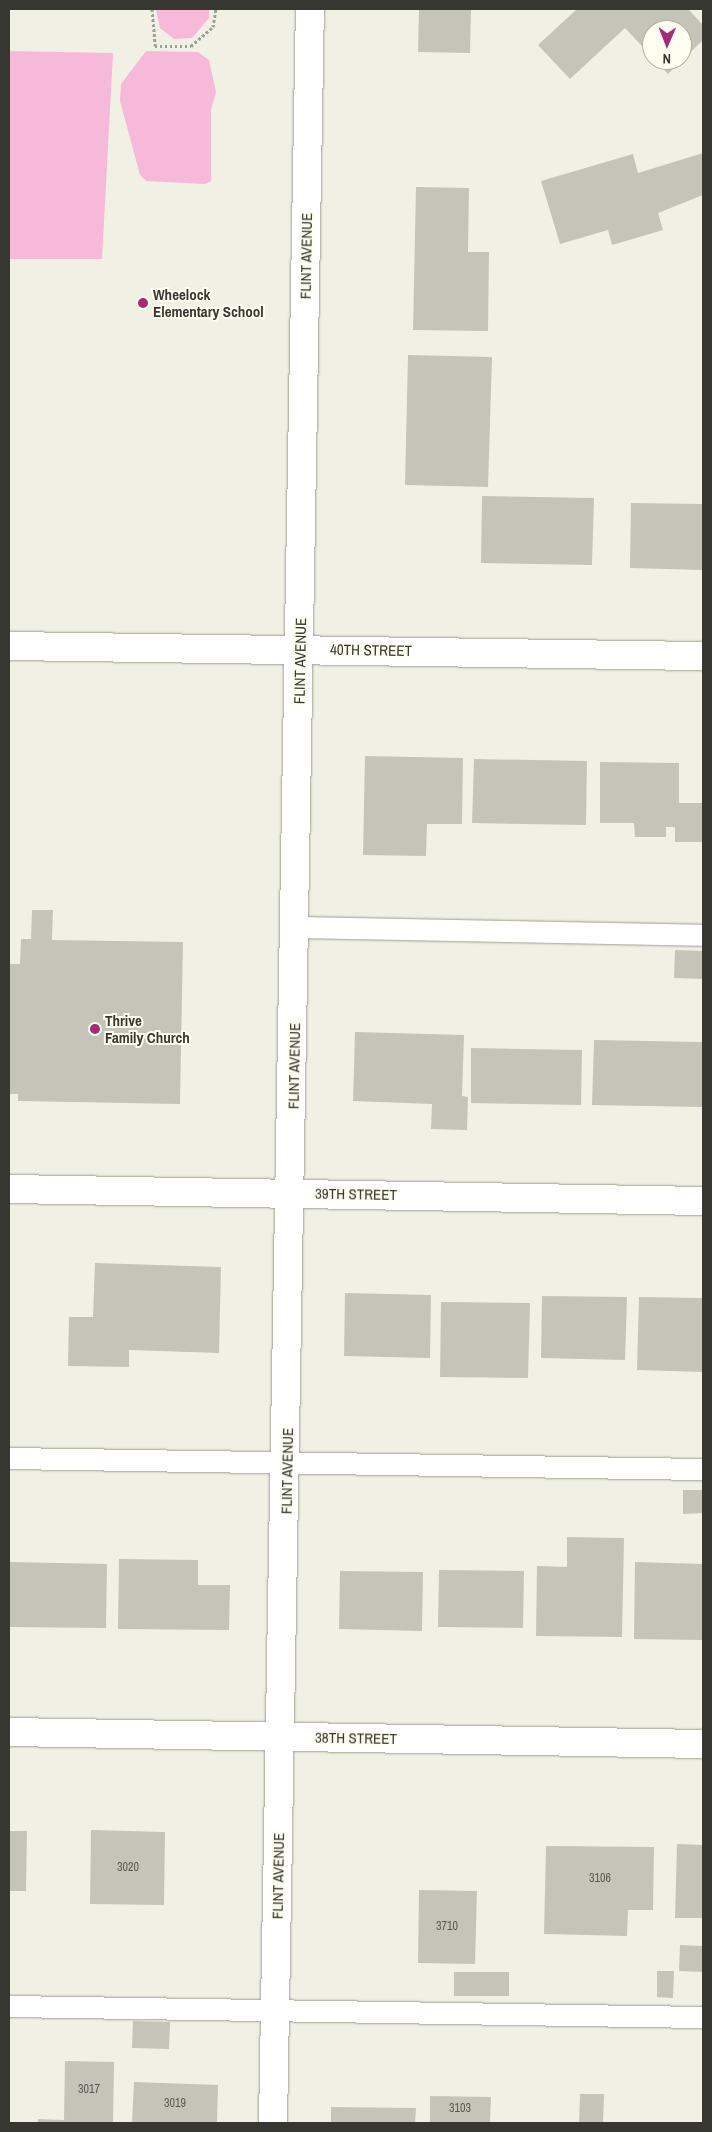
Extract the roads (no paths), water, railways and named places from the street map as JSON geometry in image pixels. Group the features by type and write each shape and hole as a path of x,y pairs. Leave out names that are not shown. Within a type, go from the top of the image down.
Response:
{"street":[{"name":"FLINT AVENUE","path":"273,2123 292,1193 310,9"},
{"name":"40TH STREET","path":"9,646 703,656"},
{"name":"39TH STREET","path":"9,1189 703,1200"},
{"name":"38TH STREET","path":"9,1732 703,1744"}],"lane":[{"path":"296,927 703,935"},
{"path":"9,1458 703,1469"},
{"path":"9,2006 703,2017"}],"place":[{"name":"Wheelock Elementary School","path":"143,303"},
{"name":"Thrive Family Church","path":"95,1029"}]}
